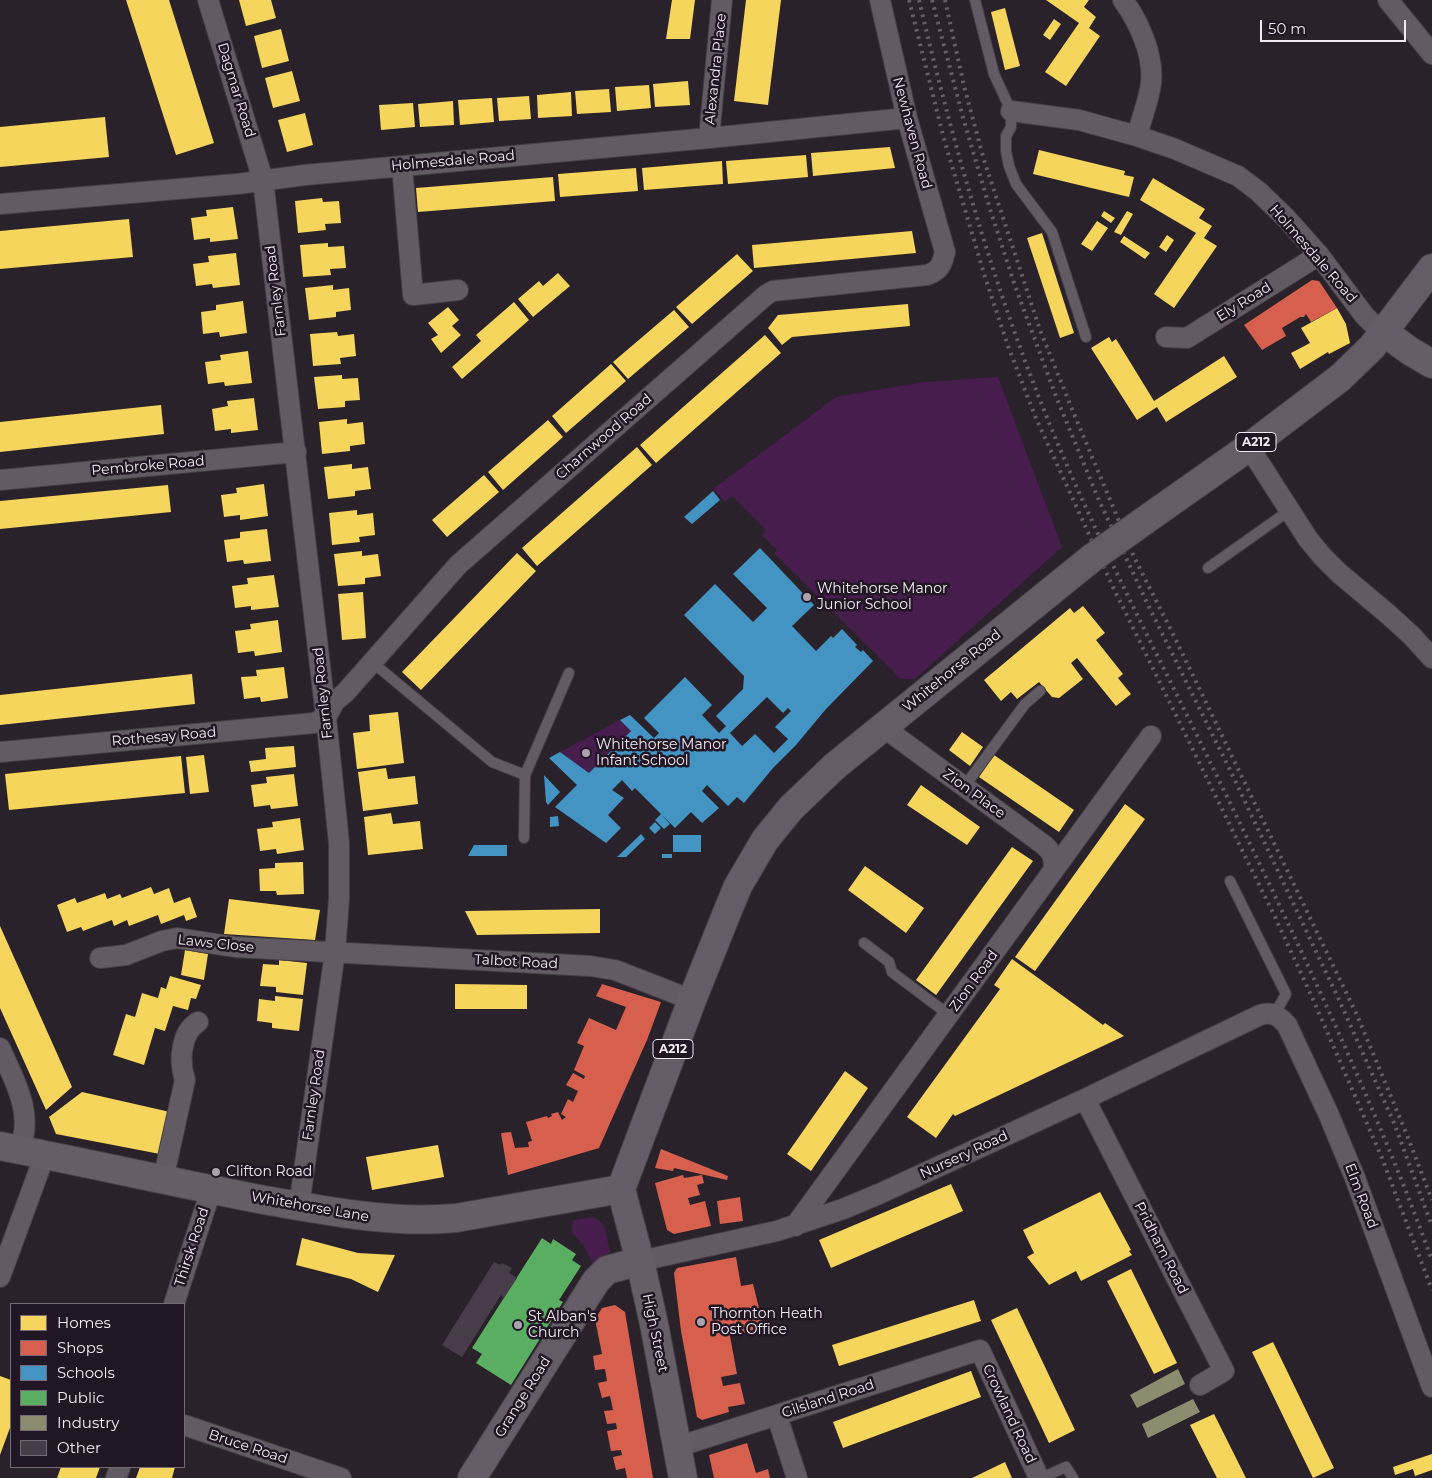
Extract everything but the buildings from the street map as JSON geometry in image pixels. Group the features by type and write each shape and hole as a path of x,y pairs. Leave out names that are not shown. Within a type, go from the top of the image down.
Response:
{"main road":[{"name":"Whitehorse Road","path":"621,1189 692,1000 738,886 765,840 791,808 808,790 882,727 1092,558 1249,447 1340,378 1362,358 1384,332 1432,268"},
{"path":"1384,332 1432,364"},
{"name":"Whitehorse Lane","path":"20,1150 211,1190 379,1218 434,1220 478,1215 621,1189"},
{"name":"High Street","path":"621,1189 654,1324 683,1478"},
{"name":"Grange Road","path":"472,1478 586,1294 596,1281 607,1270 640,1261"}],"street":[{"name":"Dagmar Road","path":"208,0 263,180"},
{"name":"Alexandra Place","path":"709,138 722,0"},
{"name":"Newhaven Road","path":"880,0 907,118 944,252 942,266"},
{"path":"1123,0 1131,10 1141,33 1151,70 1150,84 1137,136"},
{"path":"1388,0 1432,54"},
{"name":"Holmesdale Road","path":"1011,112 1079,120 1137,136 1175,149 1238,176 1258,191 1286,218 1319,255 1364,315 1384,332"},
{"name":"Holmesdale Road","path":"0,204 237,184 402,166 907,118"},
{"path":"402,166 413,295 458,290"},
{"name":"Farnley Road","path":"263,180 296,452 339,843 340,872 335,952 299,1206"},
{"name":"Ely Road","path":"1166,338 1187,338 1319,255"},
{"name":"Charnwood Road","path":"326,717 335,701 345,693 458,565 766,295 773,291 928,275 942,266"},
{"path":"1249,447 1308,538 1322,556 1339,573 1390,615 1432,658"},
{"name":"Pembroke Road","path":"0,480 296,452"},
{"name":"Rothesay Road","path":"0,752 314,723 326,717"},
{"name":"Zion Place","path":"882,727 1048,848 1052,852 1054,868"},
{"name":"Zion Road","path":"795,1226 949,1016 1150,736"},
{"name":"Laws Close","path":"100,958 126,955 162,941 177,938 235,947 335,952"},
{"name":"Talbot Road","path":"335,952 590,966 615,970 692,1000"},
{"name":"Nursery Road","path":"640,1261 755,1237 795,1226 879,1194 1085,1099 1260,1015 1266,1013 1275,1014"},
{"name":"Elm Road","path":"1275,1014 1287,1025 1328,1113 1355,1178 1432,1387"},
{"path":"163,1180 185,1080 181,1068 184,1046 189,1030 198,1022"},
{"path":"0,1048 22,1100 25,1132 20,1150 40,1168 0,1277"},
{"name":"Pridham Road","path":"1085,1099 1224,1371 1200,1385"},
{"name":"Thirsk Road","path":"174,1303 211,1190"},
{"name":"Gilsland Road","path":"676,1447 980,1350"},
{"name":"Crowland Road","path":"980,1350 1040,1478"},
{"path":"777,1416 797,1478"},
{"name":"Bruce Road","path":"185,1426 341,1478"}],"lane":[{"path":"974,0 994,74 1011,112 1011,127 1006,136 1009,166 1016,184 1052,232 1086,337"},
{"path":"1208,568 1290,510"},
{"path":"372,662 492,762 525,775"},
{"path":"524,838 525,775 569,673"},
{"path":"964,787 1025,704 1040,691"},
{"path":"1230,882 1286,994 1275,1014"},
{"path":"864,943 888,962 892,972 949,1016"},
{"path":"1040,1478 1066,1467 1074,1478"}],"shaded area":[{"path":"998,377 1062,547 915,679 901,679 774,553 777,550 762,535 766,530 732,496 725,502 713,489 836,397 925,382"},
{"path":"620,720 631,731 589,773 560,752"},
{"path":"594,1217 604,1225 610,1252 593,1266 585,1248 572,1233 573,1220"}],"railway":[{"path":"909,0 944,139 985,277 1008,346 1035,416 1113,587 1274,915 1312,997 1382,1158 1432,1290"},
{"path":"919,0 946,108 976,215 1011,321 1050,425 1108,555 1260,864 1330,1013 1395,1164 1432,1260"},
{"path":"932,0 964,121 990,209 1015,286 1057,399 1098,498 1148,605 1230,770 1340,1002 1394,1123 1432,1226"},
{"path":"945,0 964,86 984,160 1040,330 1072,409 1134,557 1357,1015 1432,1200"}],"place":[{"name":"Whitehorse Manor Junior School","path":"807,597"},
{"name":"Whitehorse Manor Infant School","path":"586,753"},
{"name":"Clifton Road","path":"216,1172"},
{"name":"Thornton Heath Post Office","path":"701,1322"},
{"name":"St Alban's Church","path":"518,1325"}]}
